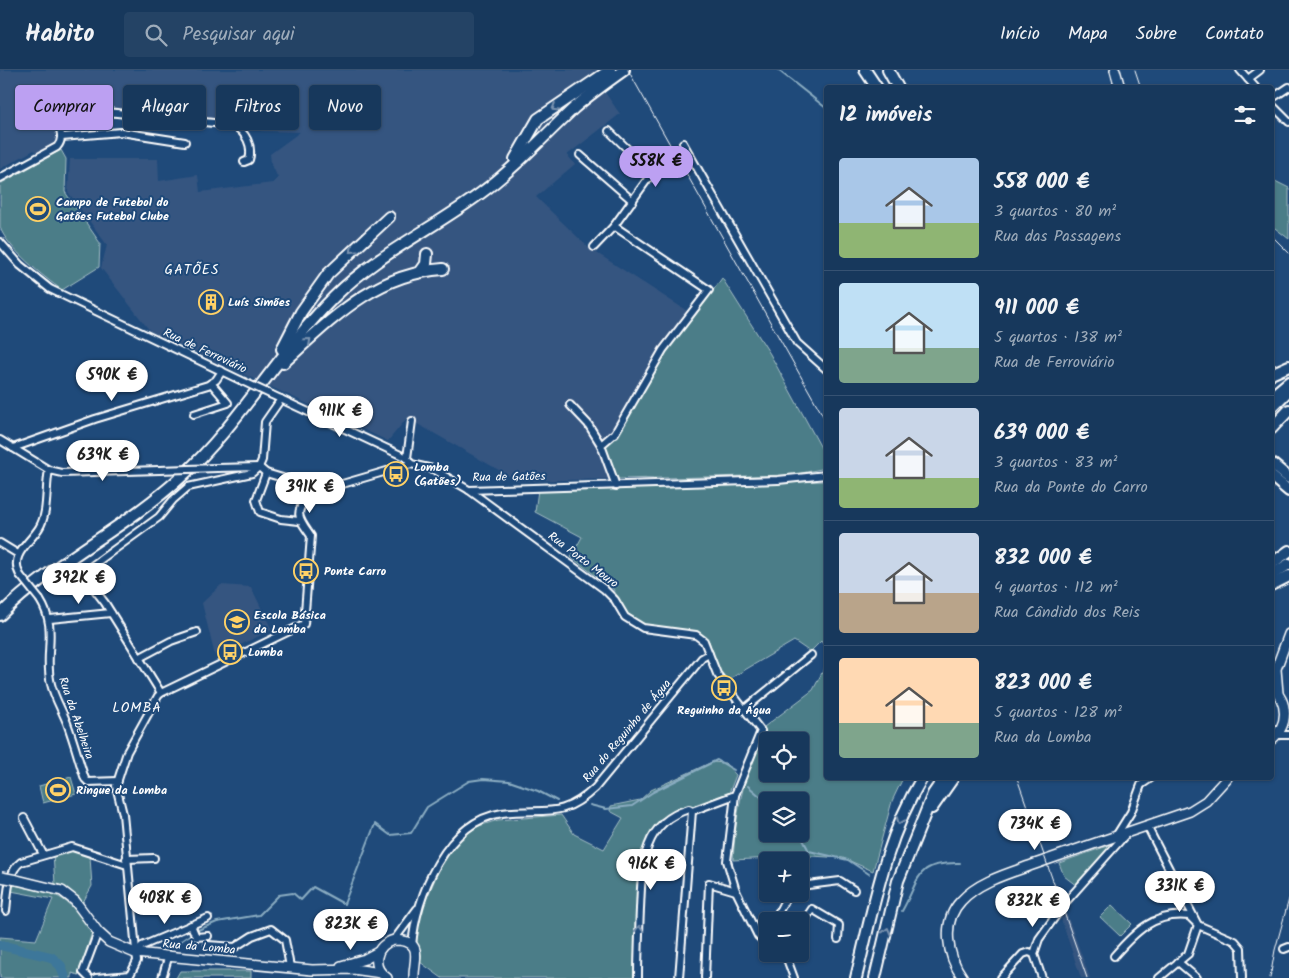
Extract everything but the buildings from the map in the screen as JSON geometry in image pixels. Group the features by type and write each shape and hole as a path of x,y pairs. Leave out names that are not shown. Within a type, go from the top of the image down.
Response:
{"highway":[{"path":"313,318 359,275 483,191 550,131 610,70"},
{"path":"0,615 43,577 133,515 179,479 218,439 332,296 355,276 469,199 507,170 521,150 538,118 624,70"},
{"path":"888,70 896,85"},
{"path":"865,71 875,85"},
{"path":"538,118 541,129 550,131"},
{"path":"270,372 302,312 328,274 389,217"},
{"path":"421,271 426,264 427,254"},
{"path":"270,372 360,297 383,284 421,271 443,269"},
{"path":"1274,373 1289,366"},
{"path":"1274,394 1289,382"},
{"path":"1274,405 1289,390"},
{"path":"1274,426 1289,410"},
{"path":"1274,464 1289,472"},
{"path":"1274,466 1289,478"},
{"path":"1274,478 1289,491"},
{"path":"1274,562 1289,551"},
{"path":"1274,573 1289,564"},
{"path":"1274,583 1289,576"},
{"path":"856,978 883,867 917,780"},
{"path":"908,802 921,780"},
{"path":"875,978 898,881 924,819 932,794 942,780"},
{"path":"924,819 952,780"}],"main road":[{"path":"1115,70 1119,85"},
{"path":"1274,737 1286,719 1287,712 1275,690 1275,665 1289,634"},
{"path":"963,978 953,961 948,932 952,913 962,900 999,876 1198,807 1225,780"},
{"name":"Rua da Lomba","path":"0,877 13,882 62,890 75,901 98,932 109,942 135,953 168,958 333,969 384,975"},
{"path":"394,940 407,942 412,946 417,957 414,974 406,978"},
{"name":"Rua da Lomba","path":"333,969 365,959 378,952 384,944 394,940"},
{"path":"378,952 376,963 384,975"}],"street":[{"path":"1240,70 1253,85"},
{"path":"1248,79 1260,70"},
{"path":"1274,97 1289,87"},
{"path":"1274,107 1289,122"},
{"path":"0,178 57,147 62,137 57,115 58,111 63,110 107,112 233,126 240,129 247,140 251,152 249,160 244,162"},
{"path":"594,247 614,226 652,173 609,131"},
{"path":"62,137 121,132 185,142"},
{"path":"683,143 797,344 824,367"},
{"path":"580,155 633,201"},
{"path":"601,445 615,432 662,350 710,290 614,226"},
{"name":"Rua de Ferroviário","path":"0,242 20,265 50,289 407,458"},
{"path":"13,448 95,419 211,383 222,371"},
{"path":"194,414 228,403 211,383"},
{"path":"161,693 111,613 82,573 159,517 172,500 188,487 252,473 260,467 265,422 281,399"},
{"path":"570,405 588,424 601,445 616,486"},
{"path":"96,978 130,975 137,960 123,814 116,786 126,752 161,693 304,624 311,536 299,521 299,512 308,494 411,464 407,458 412,421"},
{"path":"0,440 50,470 62,473 260,467 266,473 286,478 308,494"},
{"name":"Rua de Gatões","path":"411,464 433,469 469,490 778,480 824,475"},
{"path":"0,543 18,554 42,521 50,470"},
{"path":"266,473 256,500 260,512 281,519 299,521"},
{"name":"Rua Porto Mouro","path":"469,490 604,589 615,600 625,617 643,628 696,635 704,641 717,674 746,708 762,731 735,795 727,861 736,891 759,937"},
{"name":"Rua da Abelheira","path":"18,554 16,563 20,575 40,600 50,619 49,669 51,684 68,726 85,779 88,782 118,780"},
{"path":"50,619 111,613"},
{"path":"139,658 171,641 198,632"},
{"name":"Rua do Reguinho de Água","path":"394,940 421,903 445,850 455,838 469,826 490,816 503,813 562,809 589,794 702,658 709,654"},
{"path":"746,708 811,655"},
{"path":"1274,737 1289,735"},
{"path":"1116,836 1131,812 1141,785 1148,780"},
{"path":"638,978 644,854 659,827 668,817 686,809 692,811 735,795"},
{"path":"679,978 692,811"},
{"path":"24,818 43,854"},
{"path":"1147,826 1198,925 1188,954 1158,978"},
{"path":"1064,904 1127,833"},
{"path":"6,912 16,866 43,854 72,847 127,862 154,858"},
{"path":"809,886 840,880 854,890"},
{"path":"704,978 709,883 736,891"},
{"name":"Rua do Reguinho de Água","path":"412,946 421,903"},
{"path":"809,914 812,909 839,925 838,939"},
{"path":"1042,978 1034,954 1039,939 1057,914"},
{"path":"1114,956 1135,932 1156,920 1167,916 1189,916 1198,925 1235,940 1241,948 1242,978"},
{"path":"135,953 142,946 208,918"},
{"path":"191,925 196,937 208,936"},
{"path":"208,945 236,947 252,936 271,930 285,940 290,967"},
{"path":"89,978 83,972 98,932"},
{"path":"1001,978 1024,954 1030,952 1034,954"},
{"path":"162,978 168,958"},
{"path":"788,962 794,978"},
{"path":"1178,962 1196,978"}],"shaded area":[{"path":"0,70 599,70 590,77 604,91 620,114 567,155 575,164 536,197 589,248 695,316 665,351 618,434 605,446 618,479 518,481 407,418 388,441 150,331 101,268 107,245 68,192 70,159 158,159 159,181 198,175 200,192 273,183 278,178 271,163 270,154 300,132 261,130 299,130 299,85 216,85 216,123 206,122 206,85 123,85 123,113 113,112 113,85 15,85 15,130 55,130 56,139 55,143 36,153 34,150 0,169"},
{"name":"Escola Básica da Lomba","path":"221,585 251,587 272,630 220,656 218,654 215,656 202,603"},
{"path":"1055,884 1090,978 1081,978 1050,886"}],"green space":[{"name":"Campo de Futebol do Gatões Futebol Clube","path":"61,150 66,159 65,192 100,243 99,267 62,290 18,253 0,227 0,184"},
{"path":"1274,180 1289,188 1289,239 1274,227"},
{"path":"722,278 770,354 824,453 824,468 792,475 618,479 605,446 618,434 665,351 695,316"},
{"path":"824,481 824,645 821,641 810,652 794,641 726,681 718,672 709,641 699,632 641,625 627,613 613,589 571,557 582,537 535,512 538,490"},
{"path":"824,669 824,780 902,780 892,801 873,871 843,858 809,856 809,852 759,852 759,859 733,860 741,796 749,769 759,747 759,782 809,782 809,732 763,732 764,727 813,690"},
{"path":"712,762 725,763 736,775 729,793 694,806 688,805 660,819 639,855 635,978 442,978 420,962 414,937 418,919 444,858 461,837 479,826 498,820 561,815 574,834 604,849 623,818 610,811 611,806 640,800 651,790"},
{"name":"Ringue da Lomba","path":"71,777 76,794 43,803 39,786"},
{"path":"1110,845 1112,847 1077,886 1064,876 1059,863"},
{"path":"70,850 81,852 90,857 92,886 82,904 70,890 55,884 53,854"},
{"path":"13,885 59,897 74,909 92,932 79,975 72,973 72,978 0,978 0,937 36,940 53,899 11,891"},
{"path":"1112,905 1132,924 1120,936 1100,917"},
{"path":"180,971 251,971 251,978 176,978"}],"waterway":[{"path":"778,70 824,106"},
{"path":"590,805 606,809 632,806 653,792 717,760 734,770"},
{"path":"198,930 217,922 259,915 279,895 293,893 301,900 313,887 344,904 375,824 390,835 411,833 427,807 469,781 483,779 509,781 538,791 557,801"},
{"path":"748,786 759,795"},
{"path":"804,842 809,851 848,860 869,874"},
{"path":"902,911 917,881 926,869 945,863 960,863"},
{"path":"168,950 191,934"},
{"path":"0,945 51,957 61,966 65,978"}],"tram line":[{"path":"628,70 824,417"},
{"path":"1135,70 1140,85"},
{"path":"1274,238 1289,253"},
{"path":"1018,780 1087,978"},
{"path":"1270,978 1275,950 1289,899"}],"place":[{"name":"Campo de Futebol do Gatões Futebol Clube","path":"38,209"},
{"name":"Luís Simões","path":"211,302"},
{"name":"Lomba (Gatões)","path":"396,474"},
{"name":"Ponte Carro","path":"306,571"},
{"name":"Escola Básica da Lomba","path":"237,622"},
{"name":"Lomba","path":"230,652"},
{"name":"Reguinho da Água","path":"724,688"},
{"name":"Ringue da Lomba","path":"58,790"}],"district":[{"name":"GATÕES","path":"192,270"},
{"name":"LOMBA","path":"137,708"}]}
